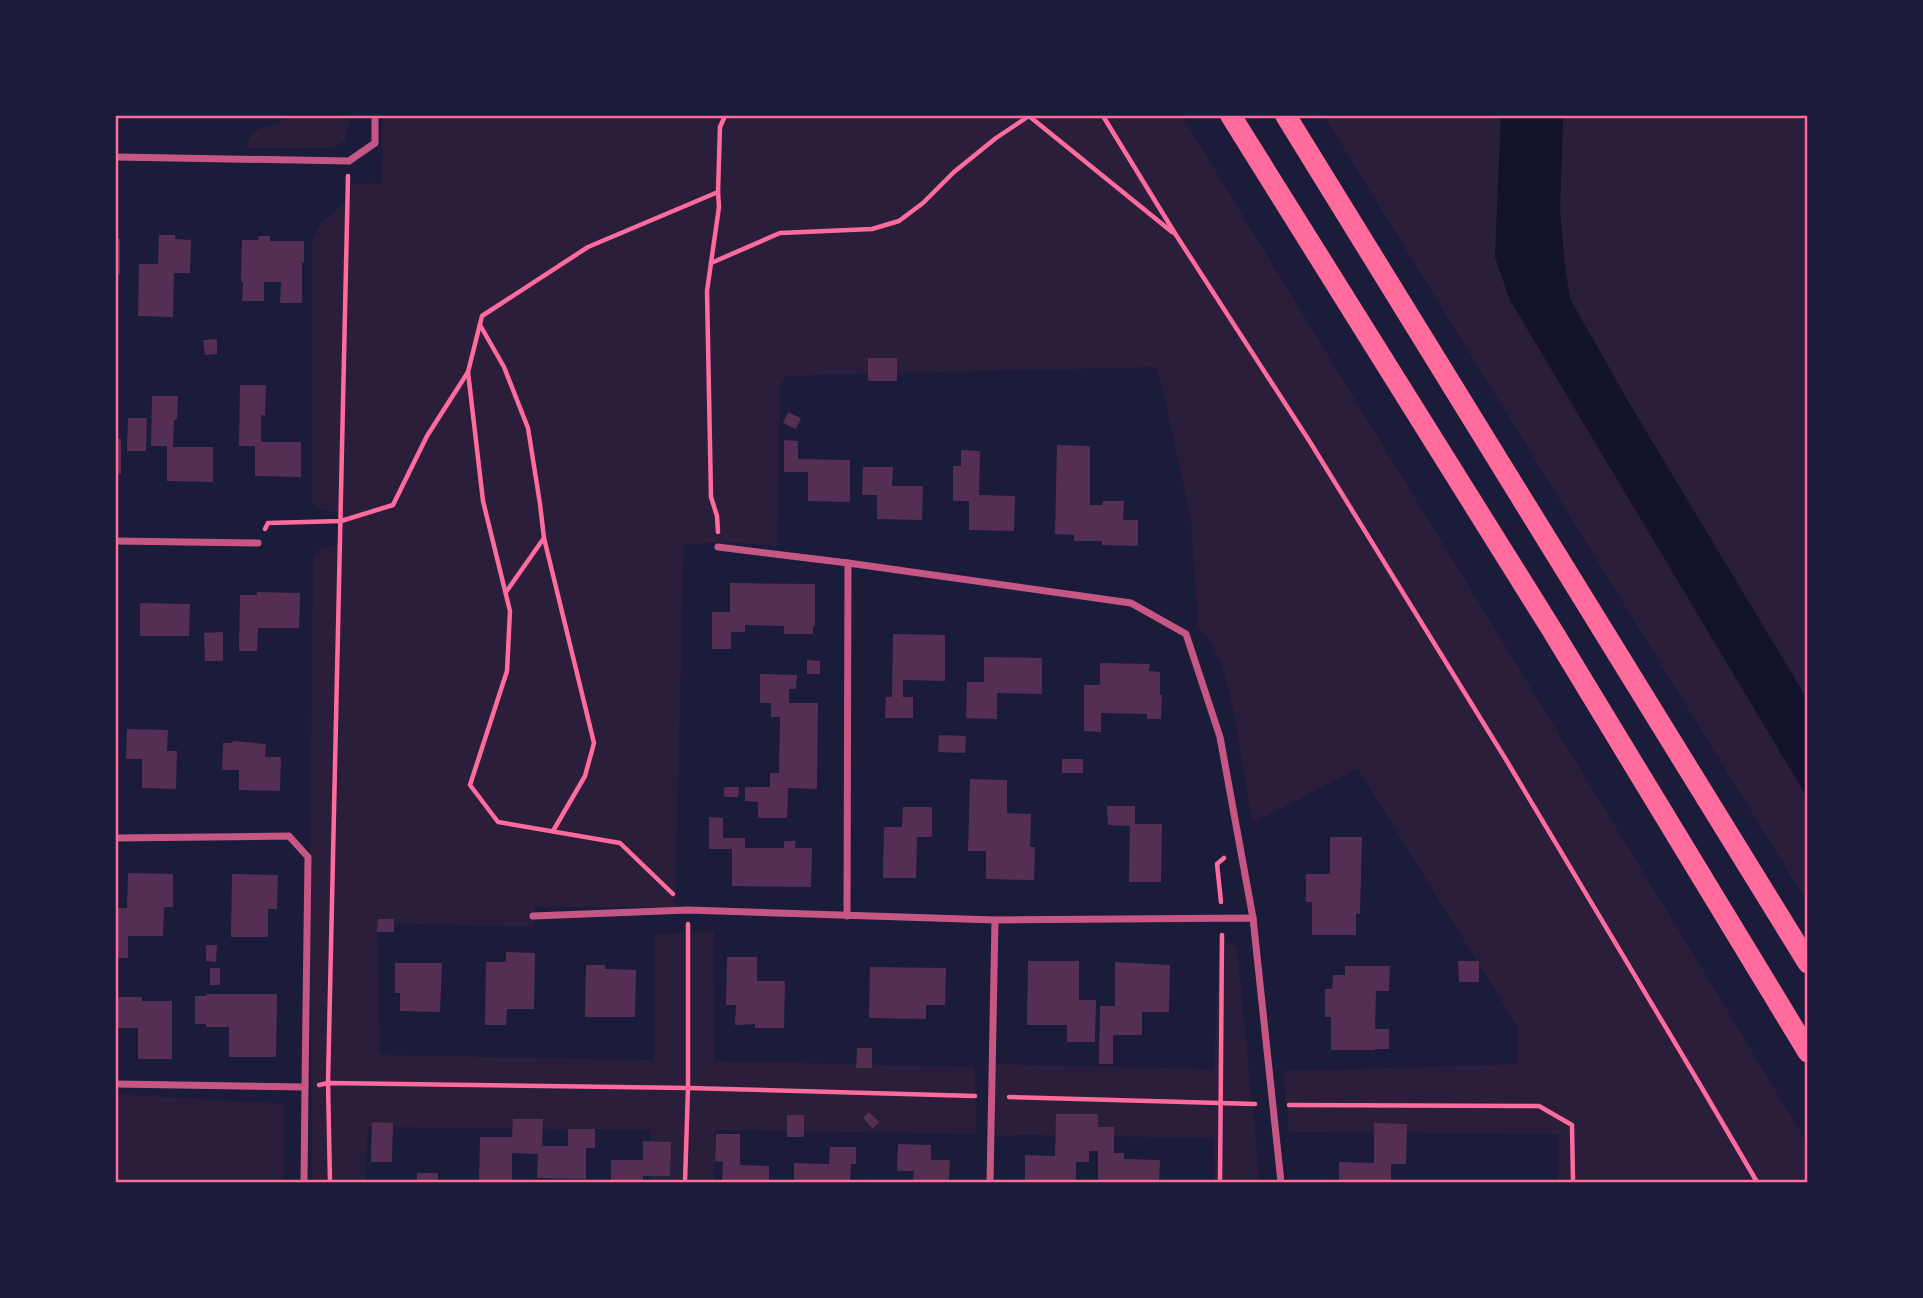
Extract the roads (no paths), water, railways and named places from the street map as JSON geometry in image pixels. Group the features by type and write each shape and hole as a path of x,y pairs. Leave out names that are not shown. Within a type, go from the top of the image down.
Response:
{"highway":[{"path":"1230,116 1552,630 1808,1052"},
{"path":"1286,116 1808,963"}],"street":[{"path":"116,157 349,160 375,144 375,116"},
{"path":"116,541 258,543"},
{"path":"718,547 1131,603 1186,634 1220,737 1253,918 1281,1182"},
{"path":"847,916 848,563"},
{"path":"116,838 289,836 308,857 304,1182"},
{"path":"533,916 688,910 995,920 1253,918"},
{"path":"990,1182 995,920"},
{"path":"116,1084 305,1087"}]}
